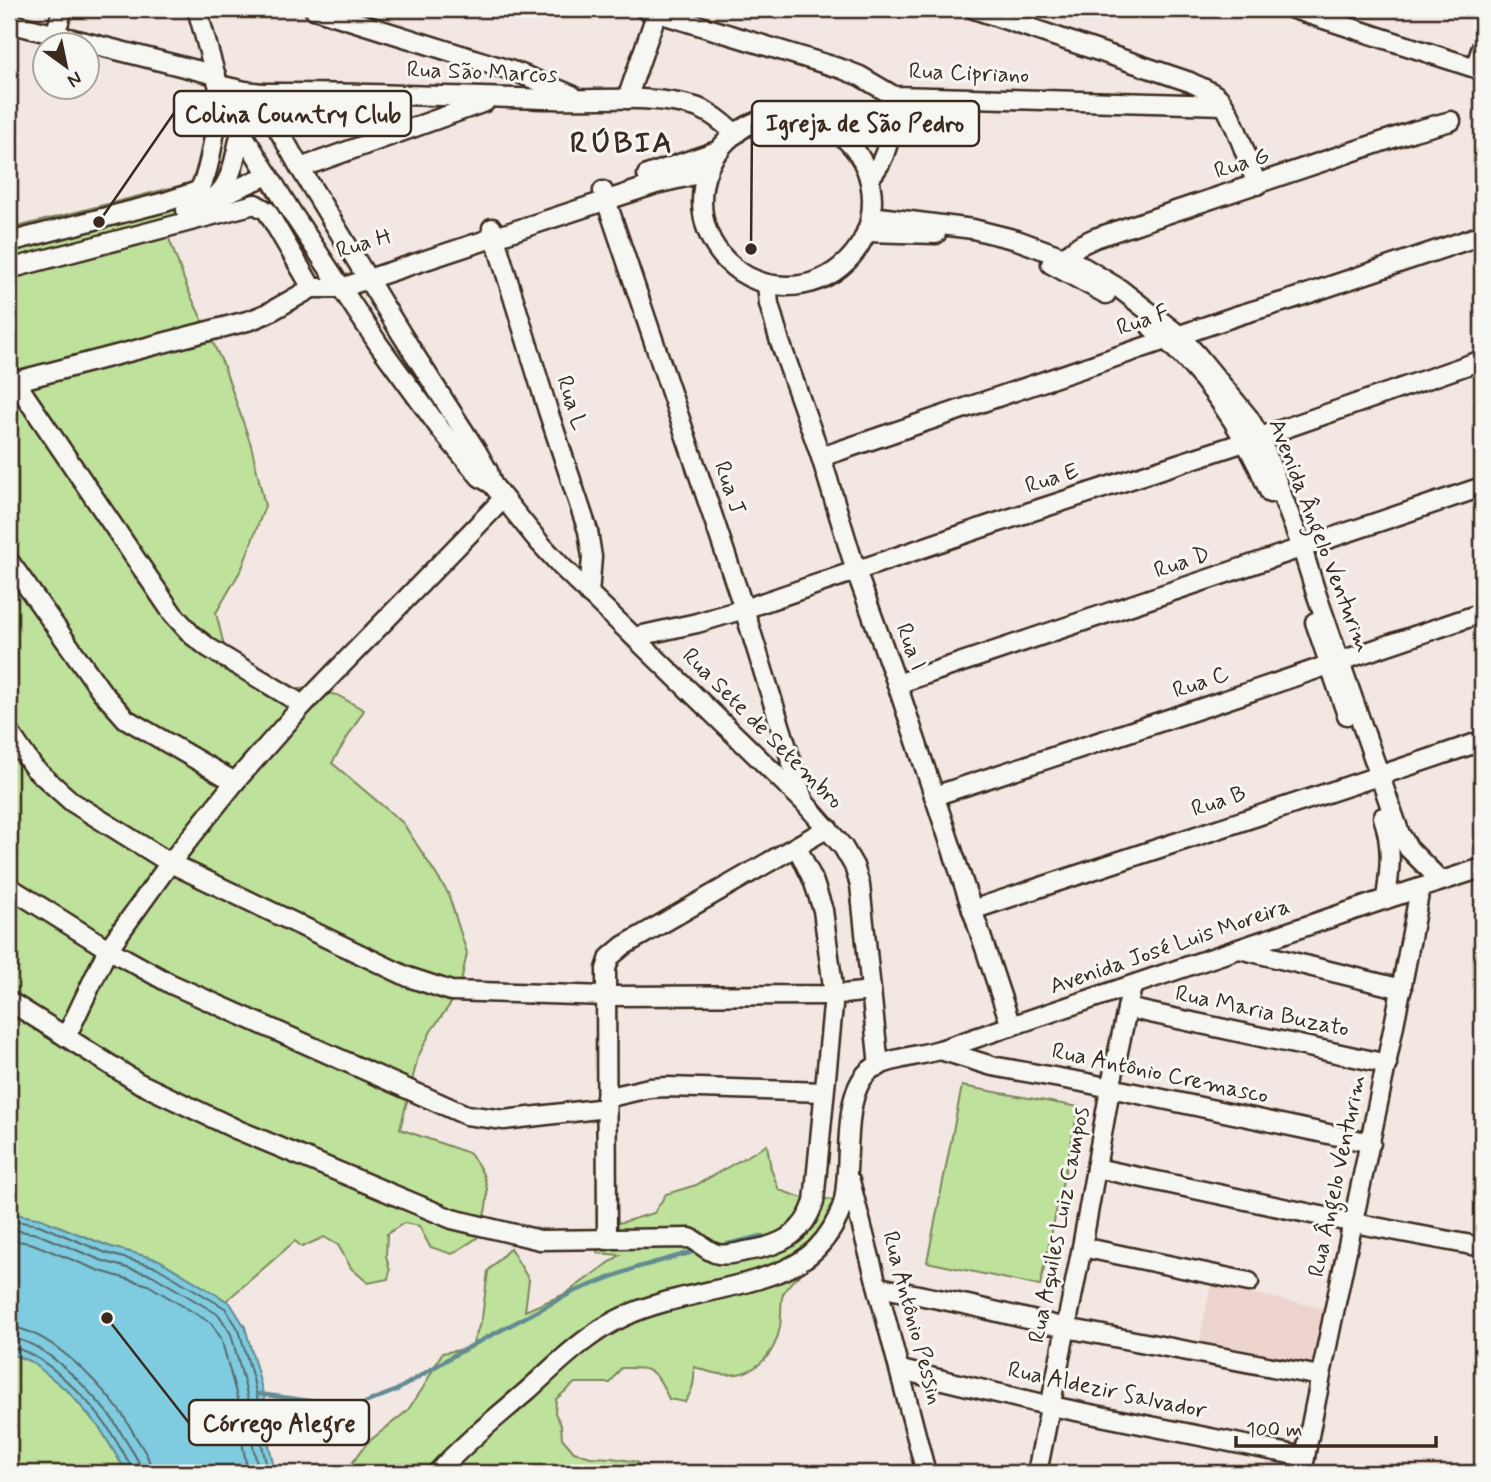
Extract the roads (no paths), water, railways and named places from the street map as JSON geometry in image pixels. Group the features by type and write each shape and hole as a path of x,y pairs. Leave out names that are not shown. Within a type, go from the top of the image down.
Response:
{"street":[{"path":"56,32 63,9"},
{"name":"Rua Sete de Setembro","path":"197,9 218,85 265,176 328,285 379,345 440,430 480,477 497,491 539,542 589,594 804,802 843,847 854,866 860,885 871,991 875,1067"},
{"path":"314,9 358,15 519,73 584,100"},
{"path":"974,9 1023,17 1209,91 1218,97 1224,106 1257,184"},
{"path":"1293,9 1475,68 1482,47"},
{"path":"627,99 653,10"},
{"name":"Rua Cipriano","path":"653,10 842,69 894,96 1224,106"},
{"name":"Rua São Marcos","path":"9,23 47,32"},
{"name":"Rua São Marcos","path":"102,49 218,85 262,93 657,100 694,107 708,113 736,134"},
{"path":"9,242 193,194 201,187 206,174 218,85"},
{"name":"Rua Sete de Setembro","path":"262,93 300,168 488,471 497,491"},
{"path":"869,178 886,153 894,96"},
{"path":"300,168 494,99"},
{"path":"776,117 799,117 822,124 842,136 858,153 869,178 872,196 869,224 855,253 837,269 817,281 794,286 767,284 747,277 727,262 712,243 703,220 702,195 707,172 714,158 736,134 753,123 776,117"},
{"name":"Rua G","path":"1058,261 1095,238 1451,121"},
{"path":"215,198 228,181 241,131"},
{"path":"9,252 196,208 265,176 236,153 212,143"},
{"name":"Rua H","path":"12,382 251,320 328,285 366,274 399,259 493,233 604,195 720,150"},
{"name":"Rua H","path":"604,195 707,172"},
{"name":"Rua J","path":"604,195 744,609 804,802"},
{"path":"9,269 255,204 267,211 328,285"},
{"name":"Avenida Ângelo Venturim","path":"869,224 973,229 1017,240 1058,261 1080,265 1120,289 1173,337 1199,356 1237,403 1316,593 1335,663 1375,778 1390,842 1391,860 1386,899"},
{"name":"Rua L","path":"493,233 588,531 592,557 589,594"},
{"name":"Rua F","path":"821,457 1482,235"},
{"name":"Rua I","path":"767,284 772,316 1011,1026"},
{"name":"Rua E","path":"634,637 744,609 1482,360"},
{"path":"12,382 173,614 192,635 209,648 303,705"},
{"name":"Rua D","path":"897,684 1482,487"},
{"path":"66,1037 108,949 170,863 235,782 497,491"},
{"path":"9,561 102,692 126,719 235,782"},
{"name":"Rua C","path":"934,796 1482,613"},
{"path":"9,732 34,768 72,802 170,863 408,977 451,991 606,996 834,995 871,991"},
{"name":"Rua B","path":"972,910 1482,741"},
{"name":"Avenida Ângelo Venturim","path":"1375,778 1409,849 1441,881"},
{"path":"607,1240 606,969 610,957 623,946 828,828"},
{"path":"9,1001 139,1083 238,1130 452,1219 540,1240 690,1238 715,1254 723,1255 767,1248 799,1229 809,1217 814,1202 834,995 822,910 813,880 797,847"},
{"name":"Avenida José Luis Moreira","path":"875,1067 940,1050 1482,868"},
{"path":"9,887 108,949 171,984 466,1115 504,1121 606,1103 649,1088 824,1091"},
{"name":"Rua Ângelo Venturim","path":"1303,1465 1371,1143 1420,888"},
{"path":"1240,949 1402,989"},
{"name":"Rua Aquiles Luiz Campos","path":"1037,1473 1132,986"},
{"name":"Rua Maria Buzato","path":"1128,1008 1387,1064"},
{"name":"Rua Antônio Cremasco","path":"940,1050 992,1066 1371,1143"},
{"path":"437,1473 496,1417 605,1326 648,1307 765,1278 799,1263 816,1250 829,1234 844,1203 852,1105 865,1076 875,1067"},
{"path":"1096,1168 1354,1223 1482,1247"},
{"name":"Rua Antônio Pessin","path":"848,1175 926,1473"},
{"path":"1082,1247 1249,1282"},
{"path":"878,1287 1066,1328 1320,1376"},
{"name":"Rua Aldezir Salvador","path":"901,1370 1303,1465"}],"water":[{"path":"9,1213 41,1219 108,1246 159,1260 230,1303 245,1327 266,1404 268,1440 275,1473 127,1473 100,1428 69,1392 32,1362 9,1353"}],"waterway":[{"path":"715,1247 762,1236"},
{"path":"259,1394 355,1407 397,1390 456,1354 573,1292 635,1268 700,1250"}],"place":[{"name":"Colina Country Club","path":"99,222"},
{"name":"Igreja de São Pedro","path":"751,249"},
{"name":"Córrego Alegre","path":"107,1318"}],"district":[{"name":"RÚBIA","path":"622,143"}]}
